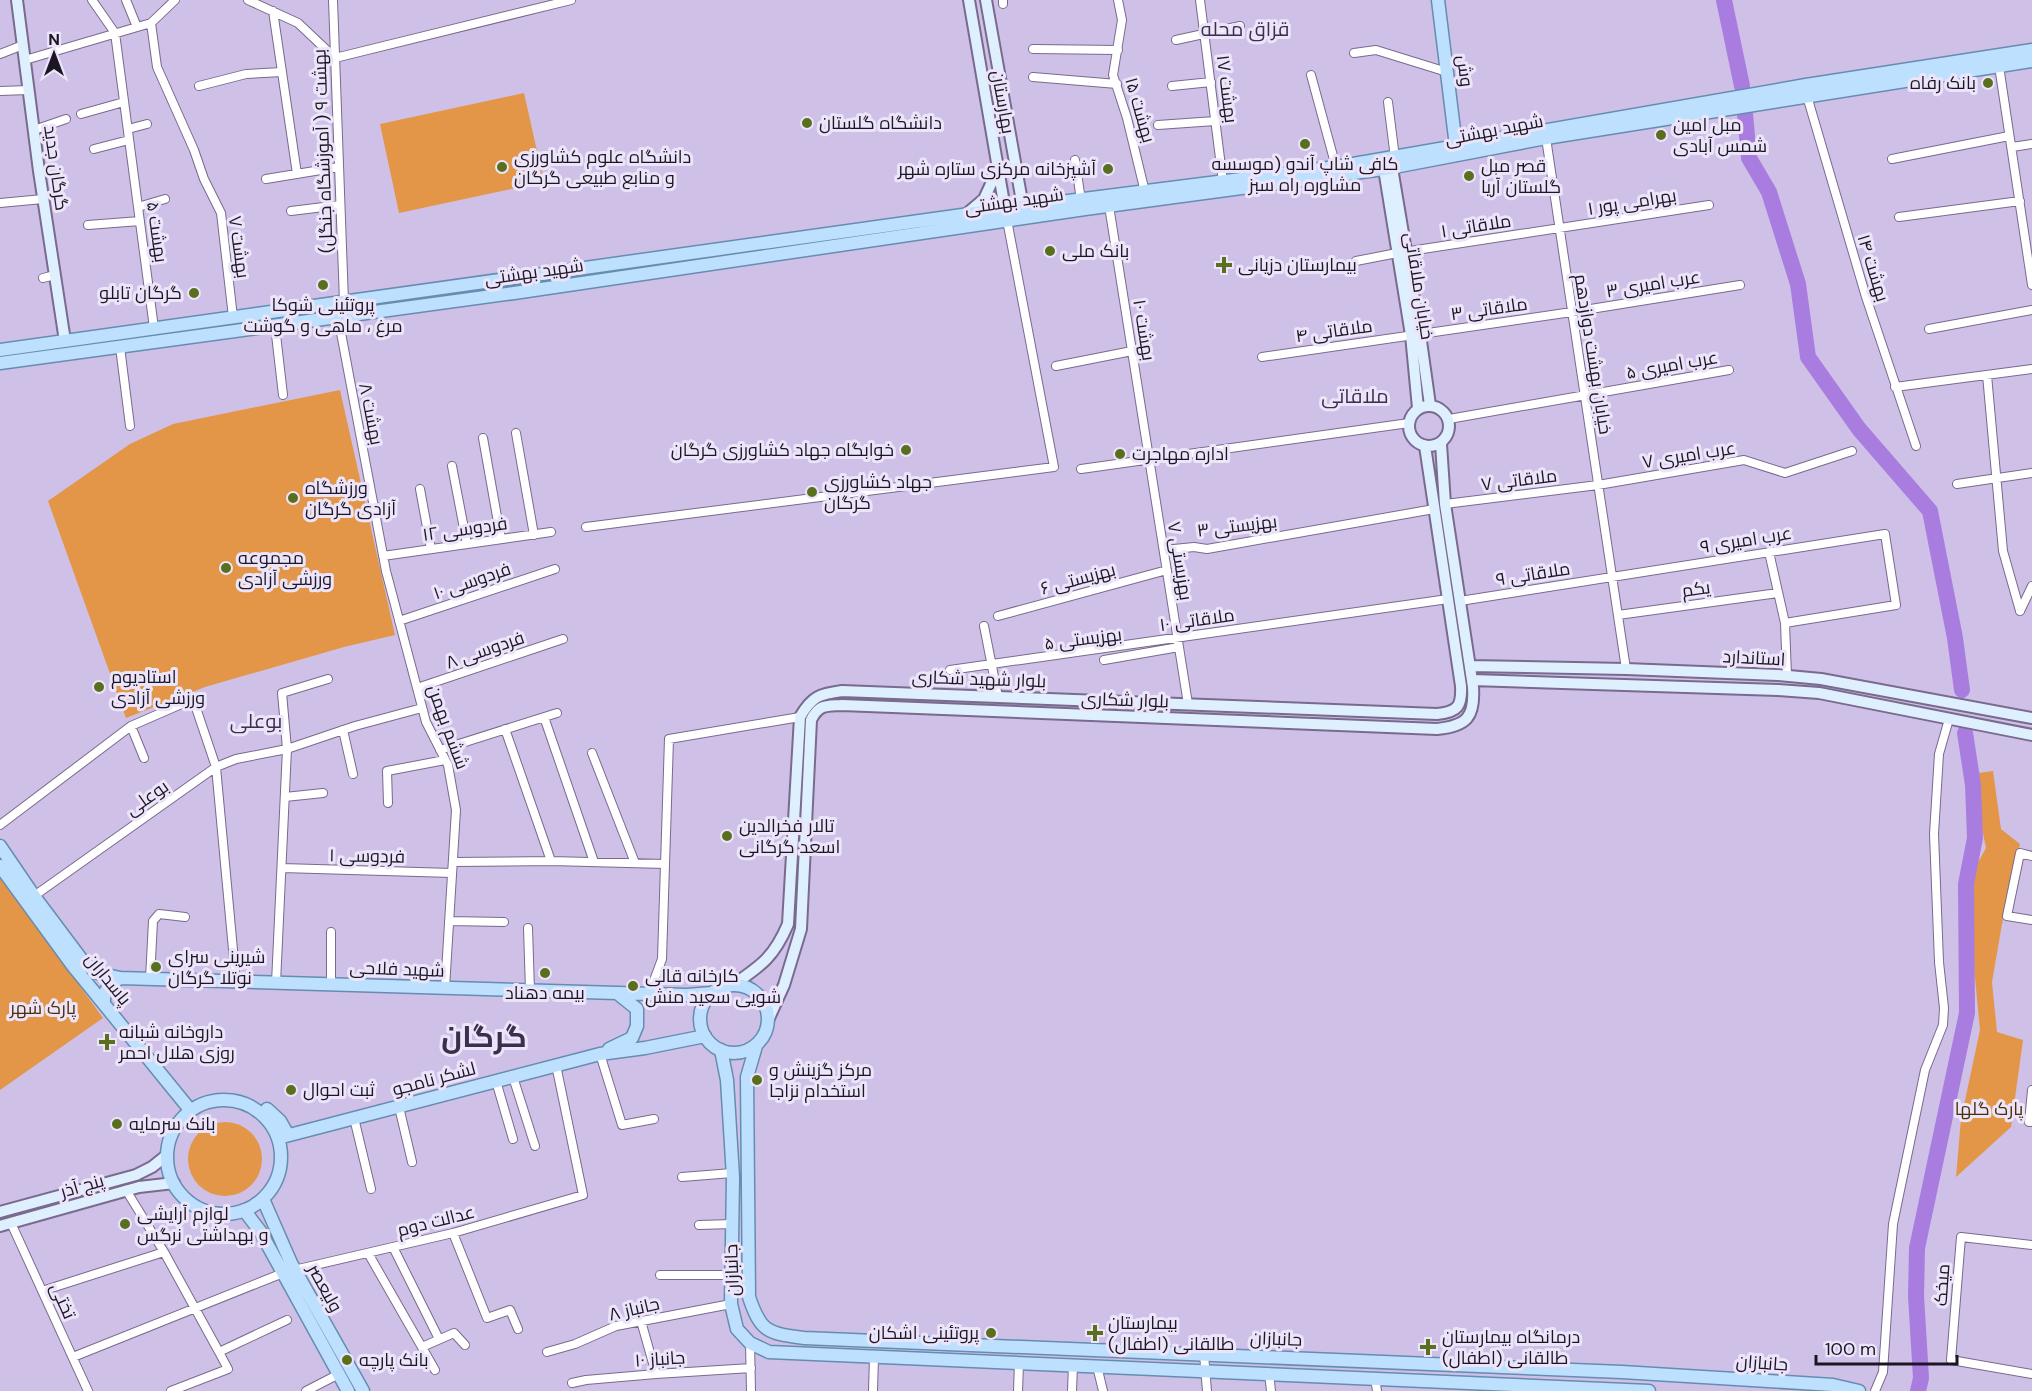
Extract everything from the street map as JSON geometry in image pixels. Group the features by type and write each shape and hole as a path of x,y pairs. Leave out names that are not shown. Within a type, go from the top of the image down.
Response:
{"main road":[{"name":"گرگان جدید","path":"17,0 43,199 65,341"},
{"name":"بهارستان","path":"969,0 1006,215"},
{"name":"بهارستان","path":"986,0 1024,212"},
{"name":"وش","path":"1438,0 1456,146"},
{"name":"شهید بهشتی","path":"0,363 558,287 1006,215 1081,200 1336,167 1388,163 1456,146 1795,87 2032,50"},
{"name":"شهید بهشتی","path":"1024,212 1109,206 2032,61"},
{"name":"خیابان ملاقاتی","path":"1388,163 1415,334 1430,405"},
{"path":"964,215 984,200 998,168"},
{"name":"شهید بهشتی","path":"0,350 964,215 1006,215"},
{"path":"554,273 558,287"},
{"name":"خیابان ملاقاتی","path":"1415,334 1419,408"},
{"path":"1430,405 1442,409 1449,419 1450,431 1441,444 1425,446 1413,438 1409,423 1419,408 1430,405"},
{"name":"بلوار شکاری","path":"1441,444 1440,506 1448,599 1459,672"},
{"name":"بلوار شکاری","path":"769,1018 784,985 801,929 812,720 816,711 825,706 1437,729 1452,727 1466,721 1473,710 1470,666 1460,601 1425,446"},
{"name":"استاندارد","path":"1470,666 1626,669 1821,679 2032,718"},
{"path":"1492,666 1492,681"},
{"name":"بلوار شهید شکاری","path":"800,717 808,703 822,694 842,690 1448,713 1456,710 1461,697 1459,672"},
{"name":"استاندارد","path":"1472,681 1819,693 2032,735"},
{"path":"1016,712 1017,697"},
{"path":"733,985 764,963 779,945 788,924 800,717"},
{"name":"پاسداران","path":"0,846 85,964"},
{"name":"پاسداران","path":"0,866 104,1003 189,1108"},
{"name":"شهید فلاحی","path":"85,964 98,973 120,978 530,991 712,993"},
{"path":"104,1003 105,990 120,978"},
{"path":"733,985 744,986 757,993 766,1007 769,1018 766,1033 756,1046 741,1053 721,1050 710,1043 700,1022 704,1002 712,993 720,988 733,985"},
{"path":"600,1054 632,1038 637,1026 637,1009 616,993"},
{"name":"لشکر نامجو","path":"283,1137 600,1054 705,1036"},
{"name":"جانبازان","path":"756,1046 747,1077 749,1297 756,1319 765,1328 778,1334 804,1338 1604,1371 1833,1385 1859,1391"},
{"name":"جانبازان","path":"721,1050 727,1080 732,1173 731,1304 737,1329 750,1343 769,1352 1269,1373 1376,1385 1648,1391"},
{"path":"227,1100 255,1108 283,1137 279,1174 272,1188 263,1199 244,1210 226,1214 200,1209 185,1198 174,1183 168,1165 170,1138 178,1123 189,1108 208,1102 227,1100"},
{"path":"729,1122 747,1122"},
{"name":"پنج آذر","path":"0,1212 136,1175 152,1167 167,1155"},
{"name":"پنج آذر","path":"6,1224 126,1190 174,1183"},
{"name":"ولیعصر","path":"263,1199 288,1271 348,1391"},
{"name":"ولیعصر","path":"244,1210 288,1271 363,1391"},
{"path":"938,1343 938,1359"},
{"path":"1603,1389 1604,1371"}],"street":[{"path":"92,0 115,33"},
{"path":"126,0 137,27"},
{"path":"25,60 150,22 175,0"},
{"path":"248,0 298,22 335,58 571,0"},
{"name":"بهشت ۹ ( آموزشگاه جنگل)","path":"333,0 344,302"},
{"name":"بهشت ۱۵","path":"1118,0 1122,20 1113,75 1145,192"},
{"name":"بهشت ۱۷","path":"1200,0 1223,182"},
{"path":"273,11 297,174"},
{"name":"بهشت ۷","path":"150,22 157,67 194,150 204,179 221,213 233,317"},
{"path":"1176,40 1240,26"},
{"name":"بهشت ۵","path":"115,33 154,328"},
{"path":"0,54 23,45"},
{"path":"1033,49 1118,50"},
{"path":"1354,53 1376,50 1447,72"},
{"path":"1999,66 2029,246 2032,285"},
{"path":"199,86 246,74 282,72"},
{"path":"1311,75 1336,167"},
{"path":"1033,77 1117,84"},
{"path":"1172,86 1210,82"},
{"path":"0,91 29,90"},
{"name":"بهشت ۱۴","path":"1808,96 1866,297 1916,447"},
{"path":"81,114 124,102"},
{"path":"1388,102 1388,163"},
{"path":"34,130 66,119"},
{"path":"1158,125 1215,121"},
{"path":"128,129 147,124"},
{"path":"1892,159 2009,136"},
{"name":"خیابان بهشت دوازدهم","path":"1546,138 1626,669"},
{"path":"94,149 129,140"},
{"path":"2012,147 2032,144"},
{"path":"1076,160 1081,200"},
{"path":"266,179 339,167"},
{"path":"0,203 43,199"},
{"path":"138,207 165,199"},
{"path":"1899,217 2020,201"},
{"name":"۱ بهرامی پور","path":"1559,229 1709,204"},
{"path":"291,211 340,205"},
{"name":"بهشت ۱۰","path":"1109,206 1149,458"},
{"path":"586,527 1054,467 1006,215"},
{"path":"88,225 140,221"},
{"name":"ملاقاتی ۱","path":"1356,261 1559,229"},
{"path":"43,278 55,275"},
{"name":"۳ عرب امیری","path":"1572,312 1740,285"},
{"path":"1929,330 2032,310"},
{"name":"ملاقاتی ۳","path":"1415,334 1572,312"},
{"name":"۸ بهشت","path":"338,317 375,516"},
{"path":"275,326 283,395"},
{"name":"ملاقاتی ۴","path":"1262,357 1415,334"},
{"path":"120,347 130,426"},
{"path":"1056,366 1132,351"},
{"path":"1895,387 2032,369"},
{"name":"۵ عرب امیری","path":"1449,419 1730,370"},
{"path":"1987,375 2003,551 2020,611 2032,586"},
{"path":"1081,469 1409,423"},
{"path":"516,434 534,535"},
{"path":"483,438 501,539"},
{"name":"۷ عرب امیری","path":"1598,484 1744,460 1785,473 1852,451"},
{"name":"۷ بهزیستی","path":"1149,458 1188,704"},
{"path":"452,466 467,544"},
{"path":"1957,484 2032,473"},
{"name":"۷ ملاقاتی","path":"1314,530 1440,506 1598,484"},
{"path":"420,489 431,549"},
{"name":"ششم بهمن","path":"375,516 422,708 426,722 445,760 454,793 456,810 445,988"},
{"name":"۳ بهزیستی","path":"1164,550 1194,547 1208,549 1314,530"},
{"name":"۱۲ فردوسی","path":"383,555 551,532"},
{"name":"۹ عرب امیری","path":"1611,578 1885,534 1896,605 1785,623"},
{"path":"1769,552 1785,623 1787,676"},
{"name":"۱۰ فردوسی","path":"399,621 555,569"},
{"name":"بهزیستی ۶","path":"998,616 1167,570"},
{"name":"ملاقاتی ۹","path":"1460,601 1611,578"},
{"name":"یکم","path":"1618,615 1778,593"},
{"name":"۱۰ ملاقاتی","path":"950,670 1448,599"},
{"path":"984,626 998,697"},
{"name":"۸ فردوسی","path":"417,688 563,639"},
{"path":"1104,660 1178,645"},
{"name":"۵ بهزیستی","path":"950,670 1178,645"},
{"path":"276,983 287,749 282,693 328,679"},
{"path":"0,825 131,726 193,699 216,767 237,982"},
{"name":"بوعلی","path":"34,896 216,767 237,759 287,749 343,730 422,708"},
{"path":"440,750 557,713"},
{"path":"544,717 594,862"},
{"path":"649,994 662,959 669,739 800,717"},
{"path":"1875,1391 1883,1372 1893,1224 1925,1070 1943,1025 1934,834 1939,754 1949,718"},
{"path":"131,726 144,758"},
{"path":"505,729 551,861"},
{"path":"343,730 353,774"},
{"path":"592,753 635,863"},
{"path":"388,802 387,771 445,760"},
{"path":"285,796 323,793"},
{"path":"2032,856 2020,853 2007,916 2032,920"},
{"path":"453,862 551,861 665,864"},
{"name":"۱ فردوسی","path":"282,868 452,873"},
{"path":"150,979 153,921 159,914 185,916"},
{"path":"449,921 504,922"},
{"path":"528,928 530,991"},
{"path":"331,932 331,985"},
{"path":"600,1054 622,1125 654,1119"},
{"name":"عدالت دوم","path":"73,1357 288,1271 453,1233 583,1195 556,1065"},
{"path":"513,1077 535,1146"},
{"path":"496,1081 513,1139"},
{"path":"2030,1122 2032,1090"},
{"path":"399,1107 412,1162"},
{"path":"354,1118 371,1189"},
{"path":"682,1176 732,1173"},
{"path":"126,1190 164,1252 228,1369 171,1391"},
{"name":"تختی","path":"6,1224 42,1291 88,1391"},
{"path":"699,1225 732,1224"},
{"path":"453,1233 487,1318 510,1310 518,1329"},
{"name":"میخک","path":"2032,1245 1960,1237 1951,1360 2032,1374"},
{"path":"393,1247 439,1339"},
{"path":"42,1291 164,1252"},
{"path":"368,1253 435,1370"},
{"path":"660,1275 732,1275"},
{"name":"جانباز ۸","path":"547,1352 575,1344 616,1326 731,1304"},
{"path":"219,1352 287,1320"},
{"path":"641,1321 656,1374"},
{"path":"422,1347 454,1332 465,1345"},
{"path":"750,1343 751,1391"},
{"path":"1204,1353 1207,1391"},
{"path":"873,1391 874,1357"},
{"path":"1018,1391 1019,1363"},
{"path":"1072,1391 1073,1365"},
{"path":"1097,1366 1102,1391"},
{"name":"۱۰ جانباز","path":"572,1383 656,1374 751,1368"},
{"path":"1269,1373 1272,1391"},
{"path":"306,1391 339,1374"}],"green space":[{"path":"524,93 544,182 399,213 380,124"},
{"name":"مجموعه ورزشی آزادی","path":"340,390 395,635 344,647 205,687 126,718 48,501 130,444 173,424"},
{"name":"پارک گلها","path":"1993,771 2001,829 2020,844 1992,982 1997,1032 2023,1040 2011,1127 1956,1177 1961,1119 1980,1030 1966,884 1986,848 1971,774"},
{"name":"پارک شهر","path":"0,876 103,1018 0,1090"},
{"path":"225,1122 246,1128 256,1138 262,1159 256,1180 246,1190 225,1196 204,1190 194,1180 188,1159 194,1138 204,1128"}],"waterway":[{"path":"1724,0 1742,86"},
{"path":"1745,114 1749,158 1769,192 1798,284 1808,357 1859,429 1930,511 1955,638 1962,690"},
{"path":"1918,1391 1921,1378 1916,1296 1917,1248 1967,1013 1966,884 1975,838 1973,785 1965,733"}],"place":[{"name":"بانک رفاه","path":"1988,83"},
{"name":"دانشگاه گلستان","path":"807,123"},
{"name":"مبل امین شمس آبادی","path":"1661,135"},
{"name":"کافی شاپ آندو (موسسه مشاوره راه سبز","path":"1305,144"},
{"name":"دانشگاه علوم کشاورزی و منابع طبیعی گرگان","path":"502,167"},
{"name":"آشپزخانه مرکزی ستاره شهر","path":"1108,169"},
{"name":"قصر مبل گلستان آریا","path":"1469,176"},
{"name":"بانک ملی","path":"1050,251"},
{"name":"بیمارستان دزیانی","path":"1224,265"},
{"name":"پروتئینی شوکا مرغ‌ ، ماهی و گوشت","path":"323,285"},
{"name":"گرگان تابلو","path":"194,293"},
{"name":"خوابگاه جهاد کشاورزی گرگان","path":"906,450"},
{"name":"اداره مهاجرت","path":"1120,454"},
{"name":"جهاد کشاورزی گرگان","path":"812,492"},
{"name":"ورزشگاه آزادی گرگان","path":"293,498"},
{"name":"مجموعه ورزشی آزادی","path":"226,568"},
{"name":"استادیوم ورزشی آزادی","path":"99,687"},
{"name":"تالار فخرالدین اسعد گرگانی","path":"727,836"},
{"name":"شیرینی سرای نوتلا گرگان","path":"156,967"},
{"name":"بیمه دهناد","path":"545,973"},
{"name":"کارخانه قالی شویی سعید منش","path":"633,986"},
{"name":"داروخانه شبانه روزی هلال احمر","path":"107,1042"},
{"name":"مرکز گزینش و استخدام نزاجا","path":"757,1080"},
{"name":"ثبت احوال","path":"291,1090"},
{"name":"بانک سرمایه","path":"117,1124"},
{"name":"لوازم آرایشی و بهداشتی نرگس","path":"125,1224"},
{"name":"پروتئینی اشکان","path":"991,1333"},
{"name":"بیمارستان طالقانی (اطفال)","path":"1095,1333"},
{"name":"درمانگاه بیمارستان طالقانی (اطفال)","path":"1428,1347"},
{"name":"بانک پارچه","path":"347,1360"}],"district":[{"name":"قزاق محله","path":"1245,29"},
{"name":"ملاقاتی","path":"1355,396"},
{"name":"بوعلی","path":"256,721"},
{"name":"گرگان","path":"484,1036"}]}
